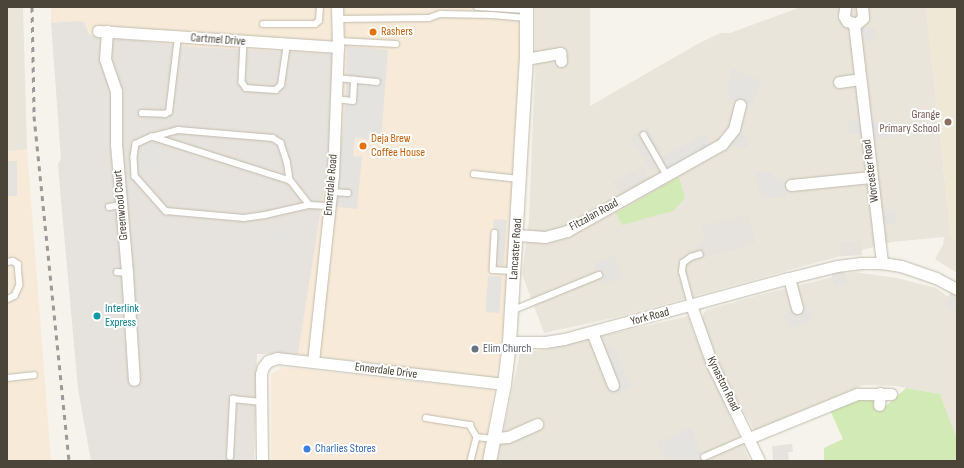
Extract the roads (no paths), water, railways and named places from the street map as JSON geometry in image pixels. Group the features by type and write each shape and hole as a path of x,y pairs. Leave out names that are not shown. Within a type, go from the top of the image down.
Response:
{"street":[{"name":"Ennerdale Road","path":"313,362 331,192 337,78 337,7"},
{"name":"Worcester Road","path":"845,7 844,16 847,21 854,24 882,263"},
{"path":"854,24 859,23 863,18 862,7"},
{"name":"Lancaster Road","path":"489,461 504,384 509,342 520,179 526,59 526,12"},
{"name":"Cartmel Drive","path":"103,31 244,42 338,44"},
{"name":"Greenwood Court","path":"103,31 105,59 109,78 116,91 112,144 121,205 122,272 128,346 134,380"},
{"path":"526,59 560,53 561,61"},
{"path":"839,82 860,79"},
{"name":"Fitzalan Road","path":"517,235 545,237 557,235 726,141 734,129 740,105"},
{"path":"791,185 871,177"},
{"name":"York Road","path":"509,342 544,342 592,332 837,266 882,263 916,270 957,289"},
{"path":"788,278 797,308"},
{"name":"Kynaston Road","path":"691,305 712,364 759,461"},
{"path":"592,332 613,385"},
{"name":"Ennerdale Drive","path":"261,402 261,374 263,367 268,361 277,358 504,384"},
{"path":"749,438 857,394 885,394 879,405"},
{"path":"261,402 262,461"},
{"path":"494,438 508,437 537,424"}],"lane":[{"path":"263,24 315,24 319,22 320,7"},
{"path":"477,7 526,12"},
{"path":"338,18 429,18 440,14 492,15 526,12"},
{"path":"142,113 165,114 169,112 178,37"},
{"path":"244,42 242,82 246,88 276,90 281,85 286,44"},
{"path":"338,44 396,44"},
{"path":"337,78 377,82"},
{"path":"336,99 353,101 354,80"},
{"path":"309,205 290,181 287,161 281,143 273,138 178,130 152,137 136,144 134,157 135,176 166,211 244,218 309,205 329,206"},
{"path":"644,135 667,175"},
{"path":"152,137 290,181"},
{"path":"474,174 520,179"},
{"path":"331,192 348,193"},
{"path":"109,207 121,205"},
{"path":"495,233 493,270 514,271"},
{"path":"691,305 682,272 683,263 691,256 700,254"},
{"path":"7,262 13,261 18,264 20,285 15,296 7,300"},
{"path":"511,311 599,275"},
{"path":"7,378 34,375"},
{"path":"230,457 233,399 261,402"},
{"path":"426,418 470,425 477,437 471,461"},
{"path":"477,437 494,438"},
{"path":"704,457 749,438"}],"railway":[{"path":"32,7 34,116 69,461"}],"place":[{"name":"Rashers","path":"373,32"},
{"name":"Grange Primary School","path":"948,122"},
{"name":"Deja Brew Coffee House","path":"363,146"},
{"name":"Interlink Express","path":"97,316"},
{"name":"Elim Church","path":"475,349"},
{"name":"Charlies Stores","path":"307,449"}]}
